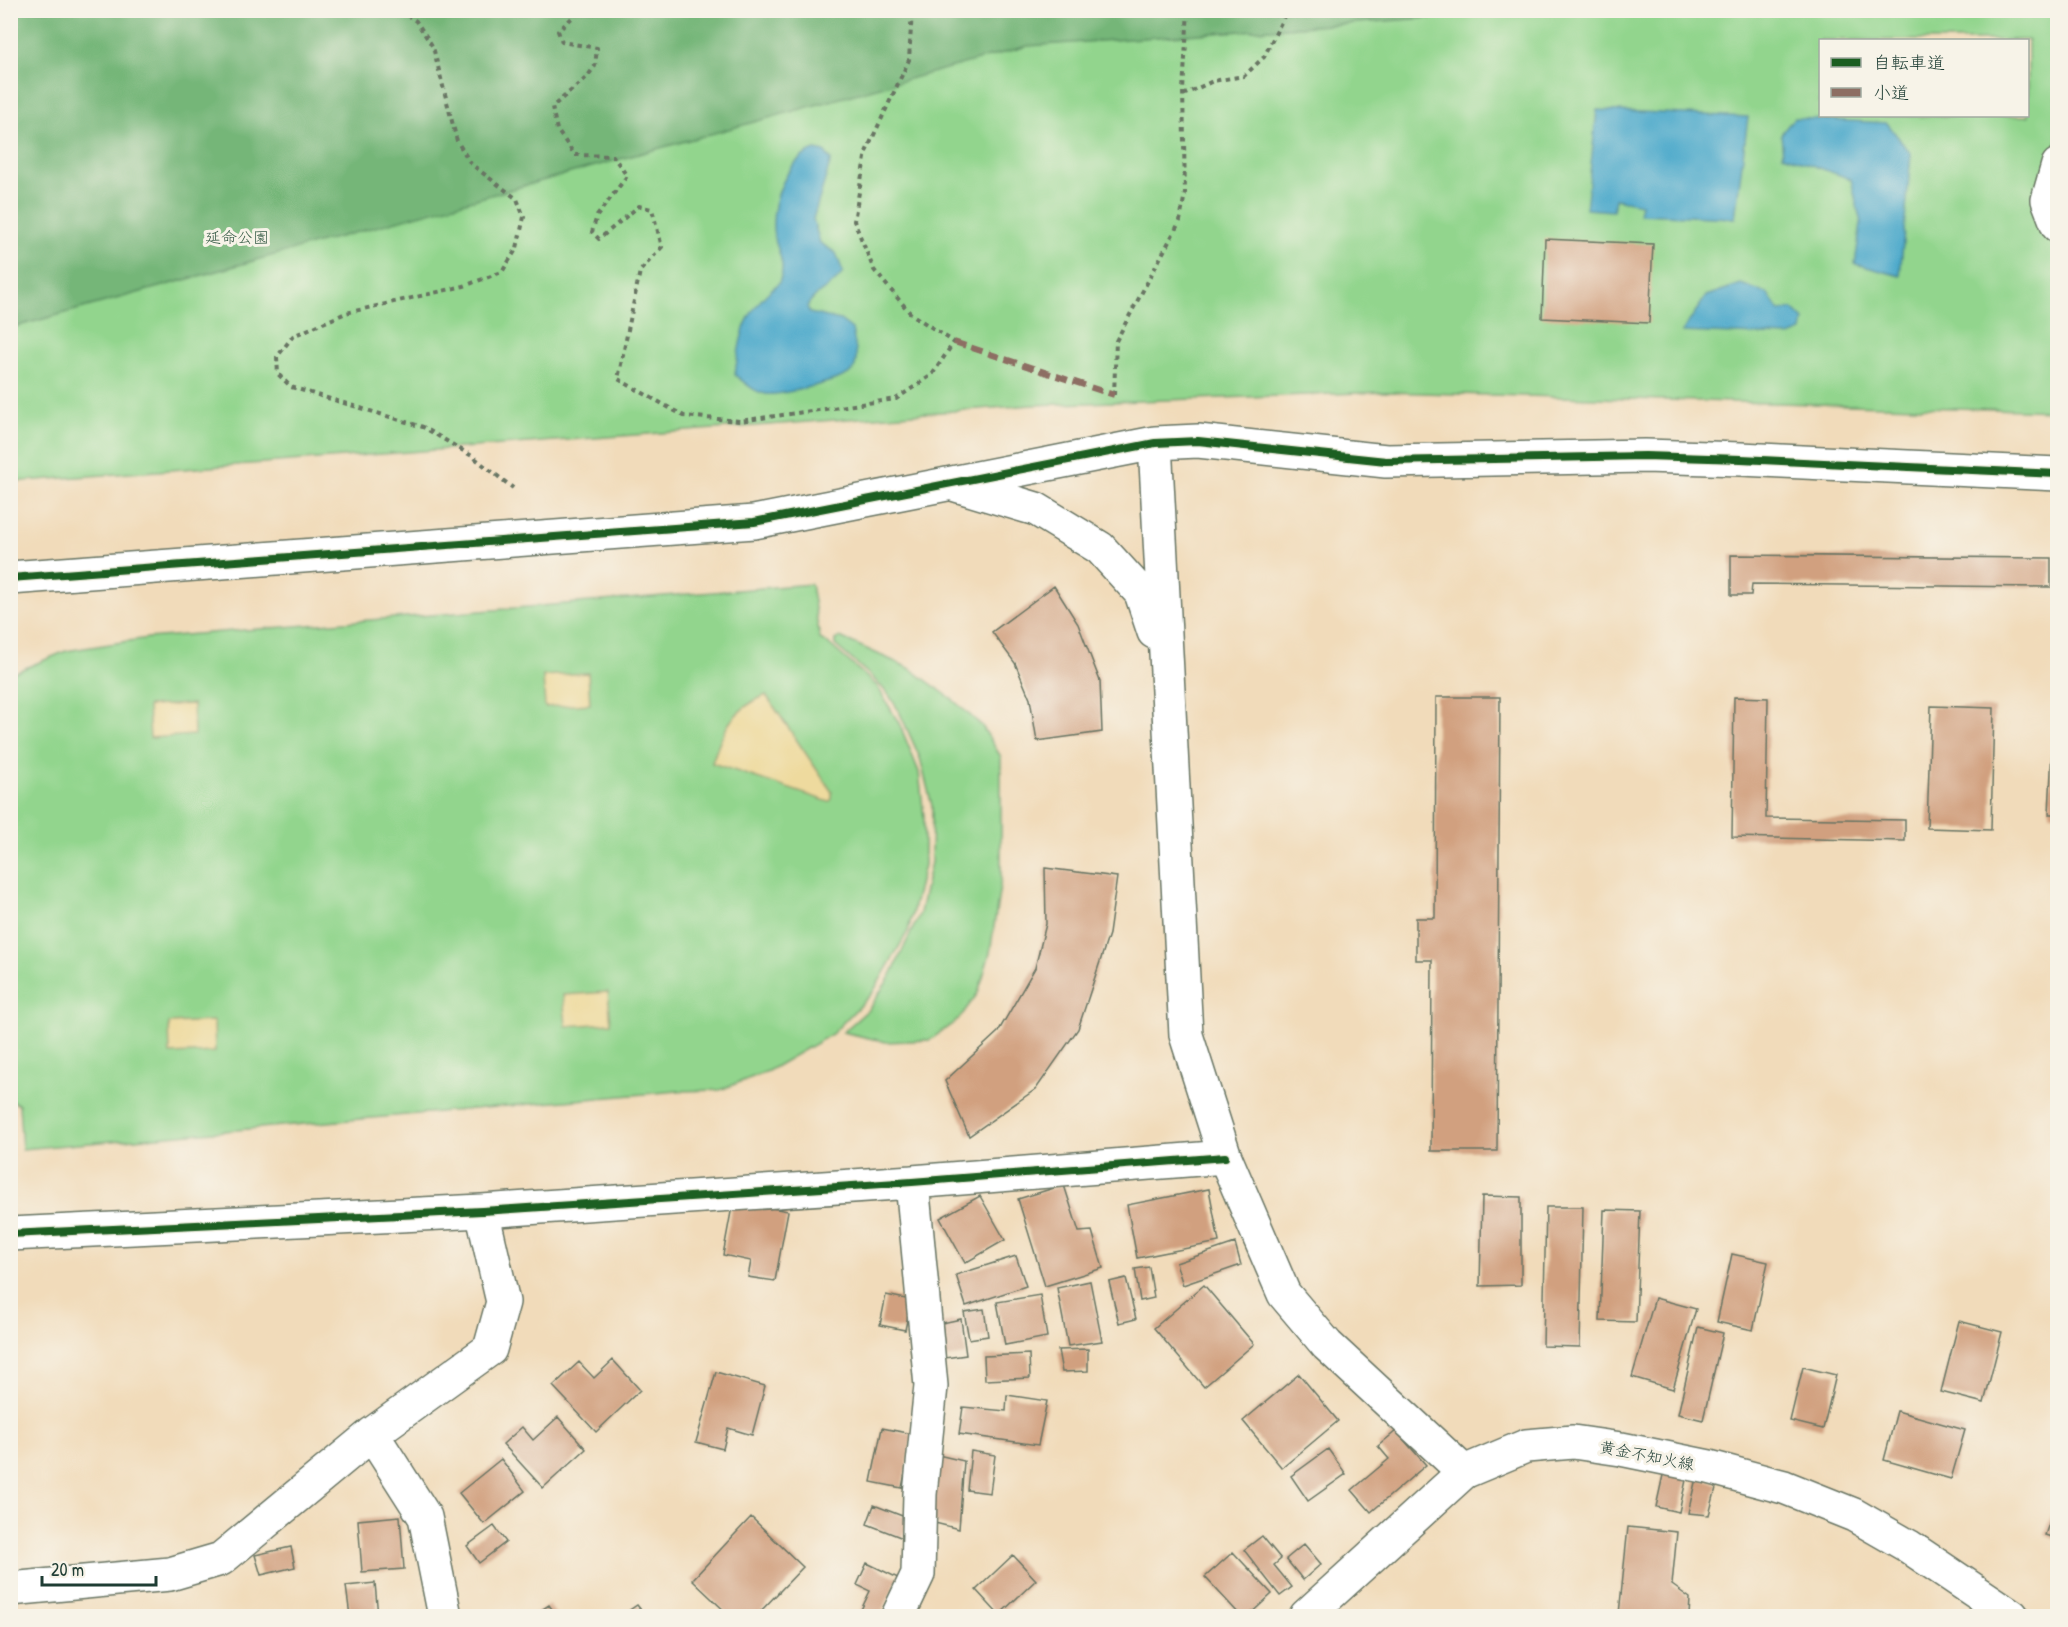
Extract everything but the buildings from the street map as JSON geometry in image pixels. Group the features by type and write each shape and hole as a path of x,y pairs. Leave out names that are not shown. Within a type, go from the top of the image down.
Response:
{"street":[{"path":"2058,165 2048,200 2058,226"},
{"path":"10,578 754,522 1155,443 1198,441 1386,461 1645,456 2058,474"},
{"path":"1155,443 1186,1035 1225,1157 1284,1294 1327,1346 1464,1472"},
{"path":"951,483 1036,508 1100,548 1142,593 1167,674"},
{"path":"10,1234 482,1211 912,1182 1225,1157"},
{"path":"898,1617 918,1574 920,1494 931,1386 912,1182"},
{"path":"10,1589 170,1574 221,1560 372,1434 490,1349 503,1302 482,1211"},
{"path":"372,1434 425,1517 445,1617"},
{"name":"黄金不知火線","path":"1306,1616 1464,1472 1526,1446 1573,1442 1709,1467 1784,1487 1854,1515 1908,1546 2009,1616"}],"path":[{"path":"399,10 416,21 433,47 457,141 471,164 517,199 524,217 517,248 501,272 492,276 464,286 346,312 293,336 277,357 278,374 291,387 423,427 472,456 513,488"},
{"path":"574,10 573,17 558,31 562,42 597,48 596,66 587,77 552,107 557,130 575,155 613,156 627,176 597,216 592,232 599,239 639,206 652,209 662,248 640,271 618,379 684,416 740,421 896,399 932,375 954,342 911,314 874,270 855,220 866,152 909,60 912,10"},
{"path":"1114,395 1116,341 1180,221 1185,193 1183,95 1188,10"},
{"path":"1183,95 1213,81 1244,76 1264,57 1287,10"}],"green space":[{"path":"11,10 1527,11 1028,46 11,328"},
{"name":"延命公園","path":"11,11 2057,11 2057,411 1386,392 1032,405 11,482"},
{"path":"811,584 820,639 829,644 877,686 900,725 919,772 924,817 924,865 908,931 873,992 832,1034 768,1071 720,1090 678,1091 22,1149 19,1105 11,1100 11,674 66,651 148,638"},
{"path":"840,637 909,668 952,699 982,726 1001,757 1001,879 990,953 978,993 959,1019 930,1040 886,1042 843,1032 869,1009 890,977 920,913 931,862 932,806 920,758 899,711 889,695 873,678 835,645 835,640"}],"sand":[{"path":"588,673 590,704 545,707 543,676"},
{"path":"766,695 832,792 832,799 829,802 712,763 720,741 736,714"},
{"path":"193,704 194,735 150,738 148,706"},
{"path":"608,992 611,1023 566,1026 563,995"},
{"path":"214,1021 215,1052 170,1054 169,1023"}],"water":[{"path":"1597,110 1748,117 1735,218 1639,214 1641,204 1615,199 1613,211 1586,209"},
{"path":"1794,118 1887,123 1911,154 1900,276 1855,264 1861,223 1851,179 1783,155 1781,134"},
{"path":"815,150 825,152 831,160 813,219 820,243 836,253 843,272 835,282 814,297 807,307 810,313 840,320 852,329 856,350 855,365 848,374 826,383 766,394 753,389 735,375 739,347 751,313 779,283 781,276 781,260 773,228 778,193 796,162"},
{"path":"1741,284 1768,294 1779,311 1793,309 1804,320 1802,331 1789,336 1682,332 1706,296"}],"marked path":[{"path":"954,342 1114,395"}],"cycle path":[{"path":"10,578 754,522 1155,443 1198,441 1386,461 1645,456 2058,474"},
{"path":"10,1234 482,1211 912,1182 1225,1157"}]}
